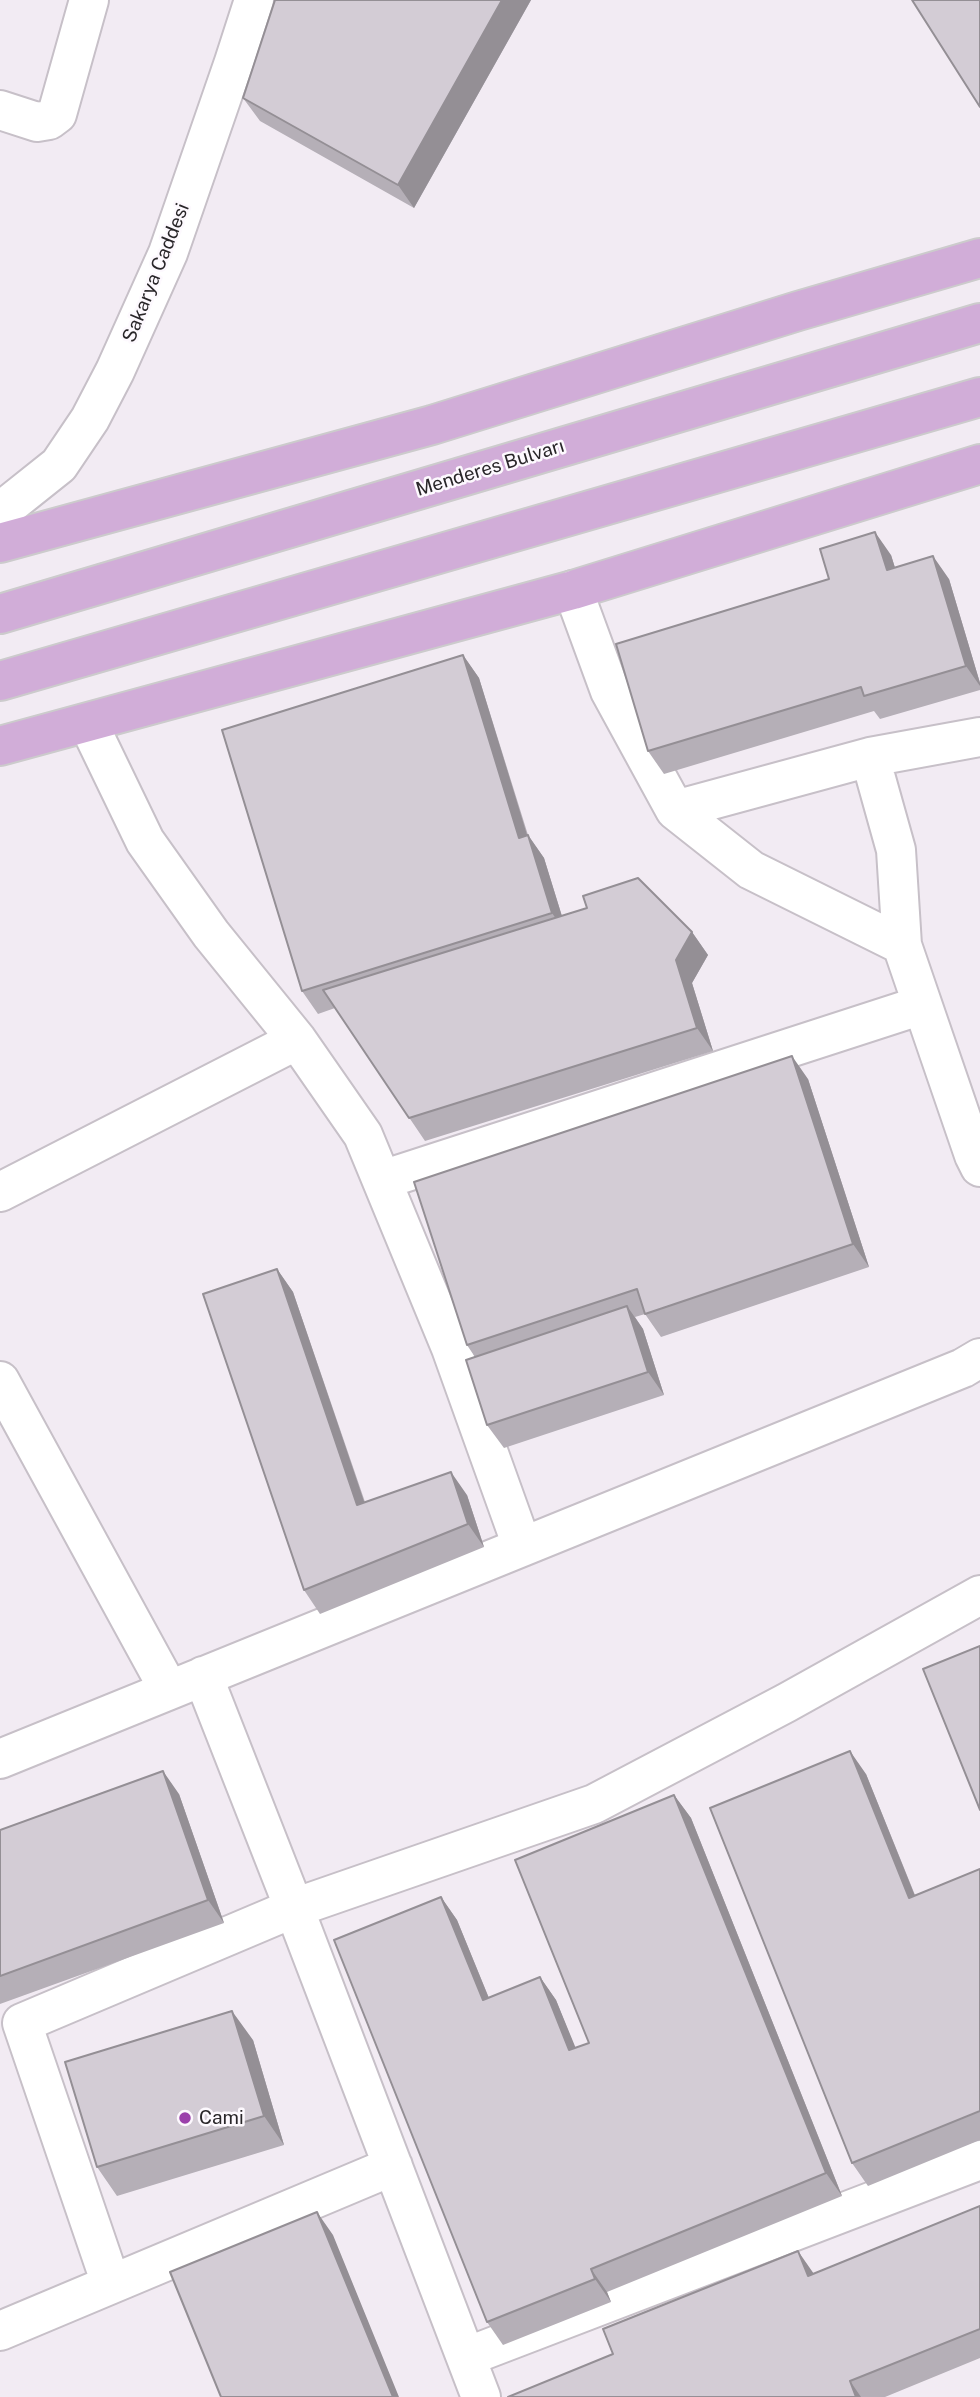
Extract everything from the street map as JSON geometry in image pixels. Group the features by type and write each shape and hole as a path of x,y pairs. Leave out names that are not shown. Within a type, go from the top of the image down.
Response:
{"main road":[{"path":"0,543 432,425 808,308 980,258"},
{"name":"Menderes Bulvarı","path":"0,614 980,323"},
{"path":"0,681 980,397"},
{"path":"0,746 573,590 980,464"}],"street":[{"path":"0,110 37,122 50,120 57,114 89,0"},
{"name":"Sakarya Caddesi","path":"0,512 59,465 90,419 115,371 169,253 254,0"},
{"path":"573,590 610,691 675,810 751,870 902,945"},
{"path":"88,723 145,841 211,934 297,1040 363,1135 451,1348 522,1546"},
{"path":"675,810 870,757 980,737"},
{"path":"870,757 896,850 902,945 980,1167"},
{"path":"382,1180 922,1005"},
{"path":"0,1192 297,1040"},
{"path":"0,1759 963,1368 980,1358"},
{"path":"0,1381 4,1392 186,1683 294,1908 481,2397"},
{"path":"111,2284 22,2023 294,1908 594,1804 786,1703 980,1595"},
{"path":"466,2357 980,2160"},
{"path":"0,2331 393,2165"}],"building":[{"path":"275,0 502,0 398,185 243,98"},
{"path":"912,0 980,0 980,107"},
{"path":"875,532 887,570 933,556 966,666 864,696 861,687 648,751 616,644 829,579 820,549"},
{"path":"463,655 519,838 528,835 552,913 302,991 222,730"},
{"path":"638,878 692,932 676,960 697,1028 409,1118 323,990 587,908 583,896"},
{"path":"792,1056 853,1244 645,1314 637,1289 467,1345 414,1182"},
{"path":"277,1269 357,1505 451,1472 468,1524 304,1590 203,1294"},
{"path":"627,1306 648,1372 487,1425 466,1360"},
{"path":"980,1646 980,1810 923,1669"},
{"path":"850,1751 909,1898 980,1869 980,2111 852,2163 710,1808"},
{"path":"163,1771 208,1900 0,1976 0,1830"},
{"path":"674,1795 826,2173 591,2269 595,2279 487,2322 334,1940 441,1897 483,2000 540,1977 569,2050 589,2043 515,1860"},
{"name":"Cami","path":"232,2011 264,2116 97,2167 65,2062"},
{"path":"980,2206 980,2329 850,2381 856,2397 508,2397 613,2354 603,2329 798,2251 808,2276"},
{"path":"317,2212 393,2397 221,2397 170,2272"}],"place":[{"name":"Cami","path":"185,2118"}]}
